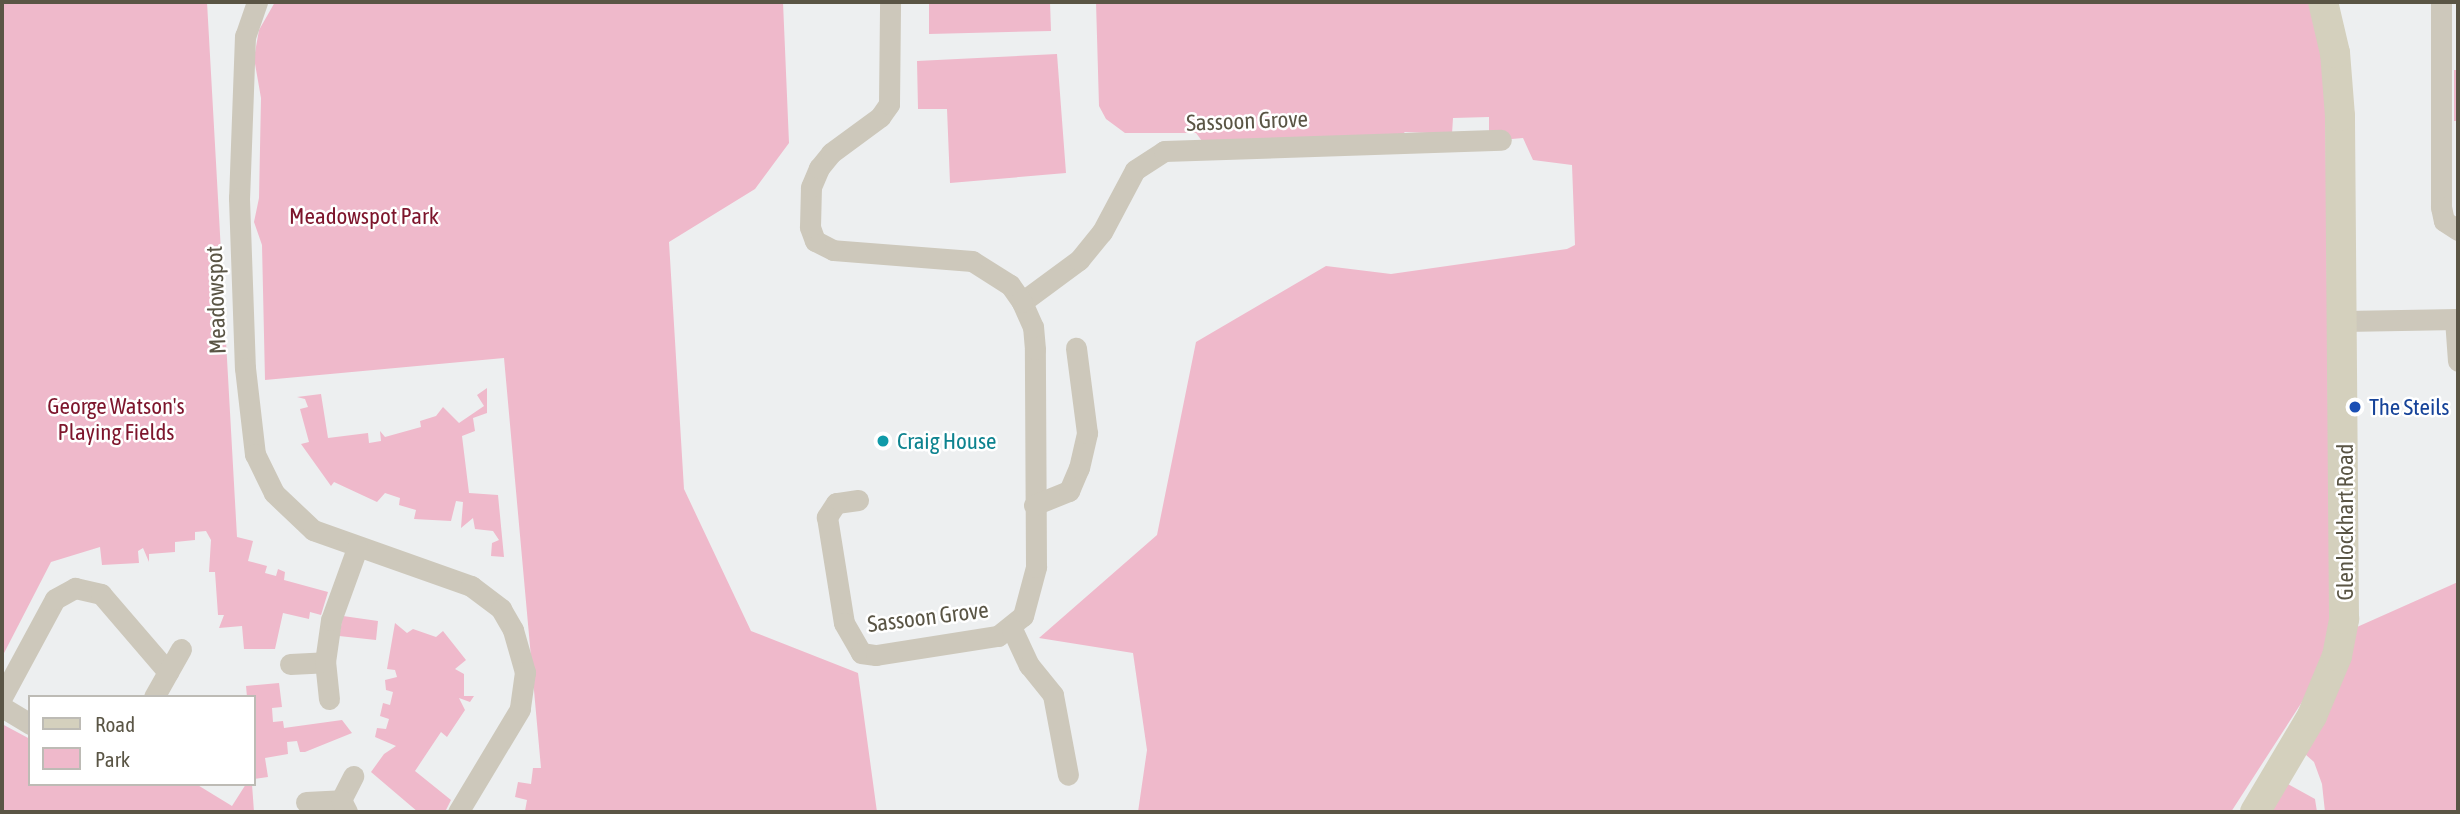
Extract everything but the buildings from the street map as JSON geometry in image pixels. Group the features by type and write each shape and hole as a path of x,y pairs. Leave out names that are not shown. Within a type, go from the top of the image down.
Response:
{"street":[{"name":"Meadowspot","path":"257,2 245,36 239,198 245,368 256,454 274,493 299,520 356,548 471,586 501,609 518,640 525,672 520,709 458,812"},
{"name":"Sassoon Grove","path":"858,500 835,503 827,517 844,623 861,653 998,636 1012,629 1033,592 1035,349 1033,327 1022,302 1001,278 972,261 833,250 815,241 808,210 819,167 831,153 880,117 889,104 890,2"},
{"name":"Glenlockhart Road","path":"2255,812 2312,716 2342,638 2347,574 2340,116 2335,53 2323,2"},
{"path":"2441,2 2449,56 2449,135 2441,207 2444,221 2458,230"},
{"name":"Sassoon Grove","path":"1022,302 1079,260 1102,232 1135,170 1164,151 1501,140"},
{"path":"2344,321 2457,319 2458,361"},
{"path":"1034,505 1069,491 1079,468 1087,433 1076,348"},
{"path":"329,699 325,662 333,611 356,548"},
{"path":"2,697 55,599 75,588 101,594 168,672"},
{"name":"Sassoon Grove","path":"1012,629 1029,665 1053,695 1068,775"},
{"path":"155,695 181,649"},
{"path":"290,664 325,662"},
{"path":"2,707 28,723"},
{"path":"306,802 344,806 353,776"}],"green space":[{"name":"George Watson's Playing Fields","path":"2,2 207,2 237,537 253,541 248,561 267,566 265,573 276,576 278,569 285,572 284,580 328,592 321,615 310,612 309,619 283,613 275,649 244,649 242,626 219,628 224,615 218,615 215,572 209,572 211,540 206,531 195,532 195,540 175,542 175,552 149,554 149,562 143,548 138,551 139,563 102,565 100,547 51,562 2,657"},
{"name":"Meadowspot Park","path":"275,2 783,2 789,143 755,189 669,242 684,489 751,631 858,673 877,812 512,812 525,811 527,800 515,797 518,782 531,784 533,768 541,768 504,358 265,380 262,245 254,222 259,198 261,98 254,58 259,30"},
{"path":"929,2 1050,2 1051,31 929,34"},
{"path":"1096,2 2312,2 2325,54 2330,642 2311,688 2231,812 1138,812 1147,750 1133,653 1039,638 1157,535 1196,342 1326,266 1391,274 1567,249 1575,245 1572,165 1533,160 1523,138 1489,141 1489,117 1453,118 1452,134 1405,132 1400,136 1202,141 1196,133 1125,133 1106,119 1099,106"},
{"path":"1057,54 1066,173 950,183 947,109 918,109 917,61"},
{"path":"2454,70 2458,70 2458,121 2454,121"},
{"path":"487,388 487,413 473,418 475,431 462,436 469,493 498,495 504,557 491,556 492,543 499,540 493,531 475,529 473,518 461,528 463,502 456,501 451,521 414,519 416,510 399,505 400,498 385,493 377,502 334,482 331,486 301,444 309,442 300,409 308,407 305,399 297,397 321,394 328,438 368,433 369,443 381,441 380,431 385,437 421,427 420,421 436,416 443,407 459,423 484,406 477,395"},
{"path":"2458,582 2458,812 2325,812 2322,784 2314,762 2305,754 2357,627"},
{"path":"343,616 378,621 376,640 339,636"},
{"path":"395,623 407,633 413,629 436,637 443,631 466,660 455,669 464,674 464,696 474,696 470,702 459,698 465,710 447,737 441,732 415,771 451,800 445,812 418,812 371,772 384,754 396,746 375,737 377,728 386,729 389,719 380,716 383,703 390,705 393,692 386,690 385,680 397,677 395,670 387,669"},
{"path":"279,683 282,707 272,708 273,722 283,721 284,728 342,720 352,733 305,752 300,752 297,741 287,742 288,754 265,758 268,777 256,779 256,695 247,695 246,686"},
{"path":"2,724 28,738 28,786 199,786 232,806 245,786 252,786 254,812 2,812"},
{"path":"2284,782 2315,799 2317,812 2266,812"}],"place":[{"name":"The Steils","path":"2355,407"},
{"name":"Craig House","path":"883,441"}]}
